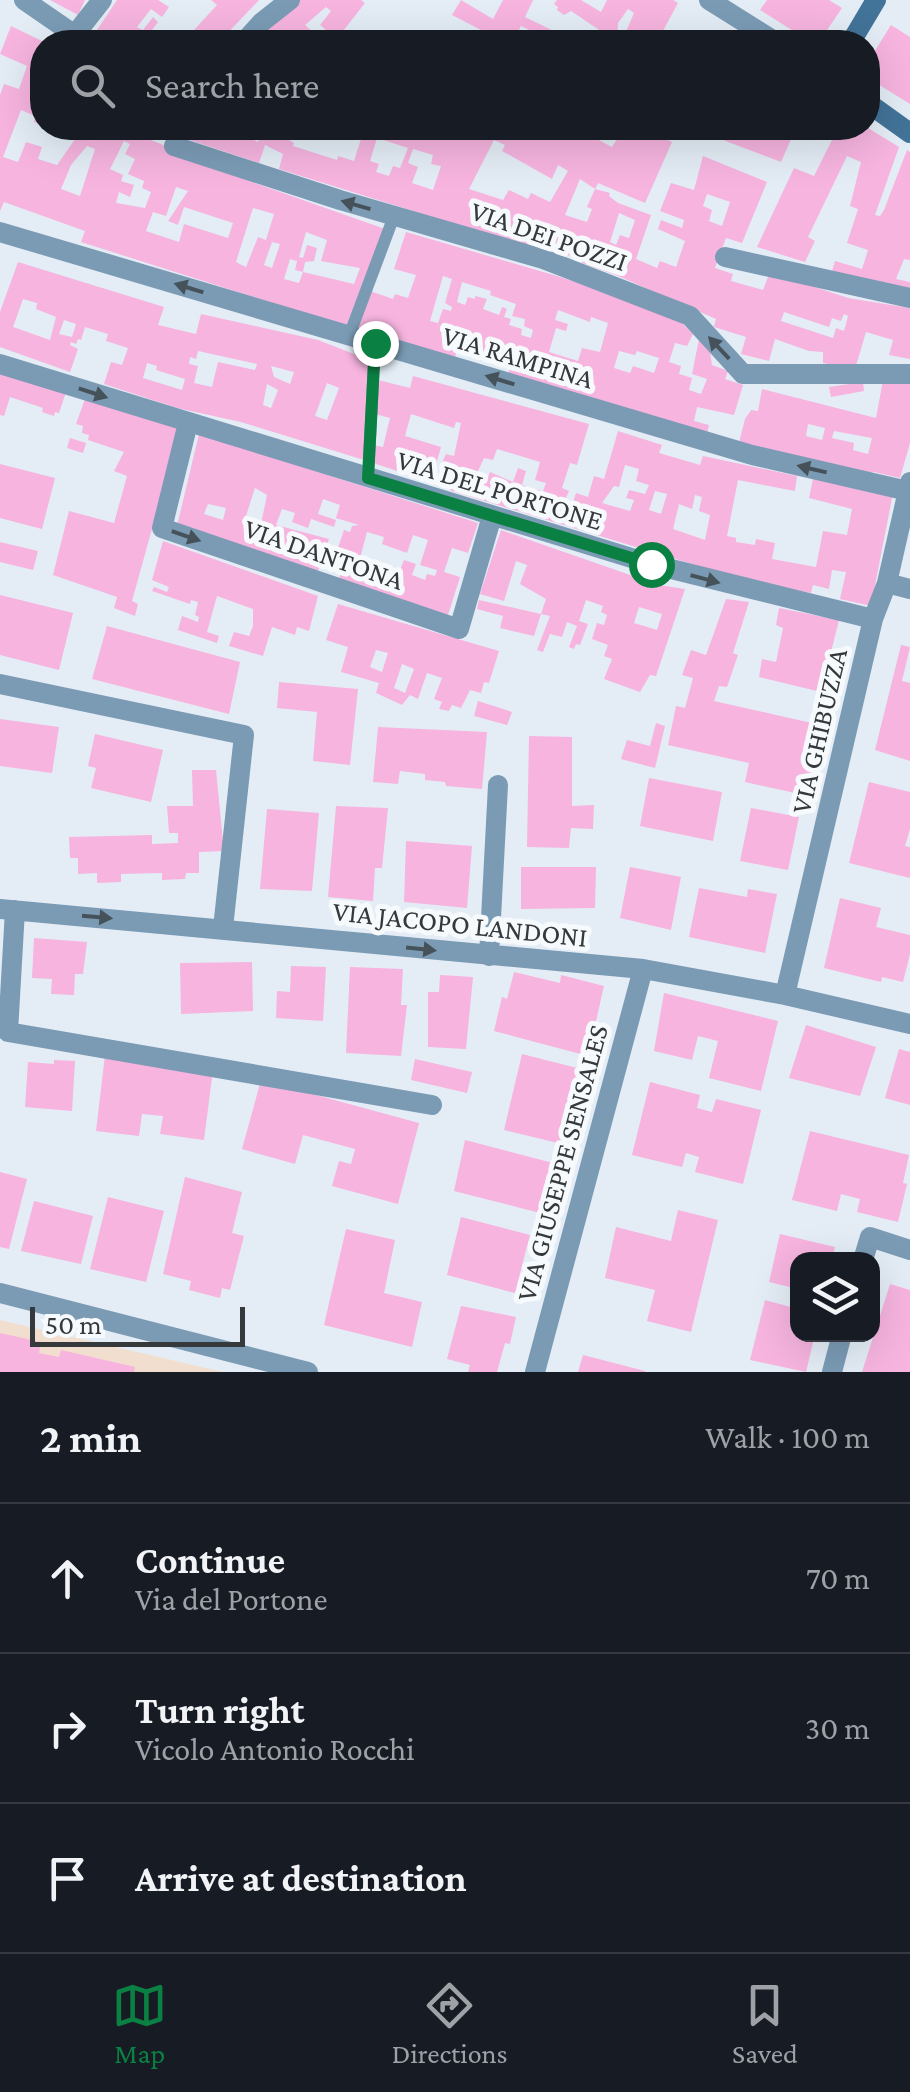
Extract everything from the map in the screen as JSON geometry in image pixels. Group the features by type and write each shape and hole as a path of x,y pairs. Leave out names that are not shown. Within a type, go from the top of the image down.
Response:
{"street":[{"path":"24,0 65,30"},
{"path":"85,30 102,0"},
{"path":"257,30 290,0"},
{"path":"709,0 757,30"},
{"path":"858,30 876,0"},
{"path":"880,113 910,134"},
{"name":"VIA DEI POZZI","path":"177,140 174,146 543,259 690,316 743,374 910,374"},
{"name":"VIA RAMPINA","path":"0,232 752,456 909,486"},
{"path":"725,257 910,298"},
{"name":"VIA DEL PORTONE","path":"0,364 667,569 873,619"},
{"name":"VIA DANTONA","path":"188,423 162,528 459,629 492,516"},
{"name":"VIA GHIBUZZA","path":"785,994 873,619 887,584 909,486"},
{"path":"887,584 910,589"},
{"path":"0,684 244,735 224,928"},
{"path":"489,956 498,785"},
{"path":"8,910 8,1032 432,1105"},
{"name":"VIA JACOPO LANDONI","path":"8,910 642,969 785,994 910,1024"},
{"name":"VIA GIUSEPPE SENSALES","path":"535,1372 642,969"},
{"path":"866,1252 870,1237 910,1250"},
{"path":"0,1293 308,1372"},
{"path":"832,1372 840,1342"}],"lane":[{"path":"349,336 394,216"},
{"path":"368,478 375,343"}],"shaded area":[{"path":"0,1320 223,1372 0,1372"}],"building":[{"path":"50,0 85,0 78,15"},
{"path":"117,0 158,0 169,7 162,17 151,9 137,27 143,30 97,30"},
{"path":"211,0 259,0 230,30 194,30 217,5"},
{"path":"295,0 365,3 344,30 326,30 320,25 331,11 326,7 305,25 311,30 266,30"},
{"path":"461,0 493,19 503,0 533,0 525,17 552,30 521,26 519,30 481,30 452,15"},
{"path":"557,0 581,0 601,12 607,0 678,3 663,30 627,30 634,13 628,9 618,30 599,30 571,11 564,15 554,4"},
{"path":"767,0 829,0 842,8 827,30 792,30 760,10"},
{"path":"153,17 158,22 152,30 143,30"},
{"path":"891,25 910,37 910,104 880,85 880,43"},
{"path":"11,26 30,35 30,114 21,110 3,157 18,162 26,142 42,147 38,159 57,165 74,140 151,140 173,154 385,229 348,327 81,242 85,231 4,202 0,211 0,95 4,84 19,89 27,66 0,54","holes":["124,141 130,144 125,154 135,159 128,174 144,181 142,188 151,192 145,208 116,203 119,192 130,197 134,185 121,181 123,175 110,169","87,146 95,149 80,196 61,189 71,165","176,187 188,191 168,221 178,225 184,207 233,223 228,238 184,224 179,242 146,231 153,212 166,216","253,208 274,214 266,240 258,237 246,267 236,262","306,232 327,240 321,261 360,268 354,284 303,272 305,262 314,261 317,248 307,245 303,258 299,257","272,242 280,244 272,268 264,265","290,259 297,261 295,270 303,272 299,283 284,279"]},
{"path":"880,135 899,147 875,215 880,216 907,150 910,152 910,260 904,259 896,279 910,282 910,294 832,271 835,261 862,269 868,250 847,243 858,209 850,206 861,162 847,156 808,237 815,241 805,262 757,247 794,168 814,176 832,140 880,140"},
{"path":"190,140 289,140 293,146 337,160 338,156 354,161 361,140 376,140 370,161 379,164 376,172 389,176 393,166 400,168 408,148 383,140 494,140 599,140 612,147 616,140 668,140 672,142 645,203 598,183 595,189 610,193 618,203 651,215 636,259 657,268 660,261 676,267 685,241 658,229 661,220 682,228 684,220 660,211 671,183 694,190 703,156 767,182 742,243 726,238 715,268 733,274 731,281 763,290 770,272 848,298 910,308 910,359 889,355 893,340 866,332 855,369 823,363 823,352 775,339 769,361 741,354 746,337 714,327 716,319 582,263 583,260 552,250 551,254 279,169 283,154 265,145 259,163","holes":["494,140 505,145 502,151 552,179 558,165 568,171 550,202 531,193 528,199 509,190 503,200 469,189","413,149 433,155 431,164 441,166 433,190 412,183 418,167 408,163","580,179 595,189 587,207 592,209 587,222 565,215","707,194 730,202 722,226 709,221 712,210 703,206","619,213 635,220 629,238 620,235 616,245 610,242","784,312 829,327 832,318 841,321 844,314 848,316 844,331 836,328 833,338 781,321"]},
{"path":"723,140 791,140 781,162"},
{"path":"406,232 673,314 693,334 687,346 675,343 669,362 681,366 679,374 692,378 689,390 701,394 707,379 692,374 699,339 710,351 712,365 728,371 725,379 743,385 734,415 697,407 694,421 709,425 707,434 508,375 510,368 457,352 453,361 357,329 370,291 393,299 395,294 408,298 416,275 394,269","holes":["443,276 452,279 445,303 452,307 451,311 443,309 438,323 430,321","462,282 491,291 490,295 516,304 512,316 525,319 524,326 533,330 531,338 521,335 522,329 509,325 511,319 504,317 507,309 502,307 499,315 483,309 487,299 475,296 468,297 465,305 457,302","558,310 590,322 591,317 608,323 600,352 582,348 578,361 549,352 556,328 566,331 568,324 555,320","619,351 635,355 637,351 659,358 654,373 633,366 630,373 614,368"]},
{"path":"18,262 164,307 158,325 196,334 201,314 318,340 372,361 364,460 104,384 111,362 122,365 128,348 106,341 108,334 85,327 81,340 70,345 78,349 70,372 0,347 0,312","holes":["23,299 37,303 36,309 56,317 50,340 13,327","64,320 76,324 72,337 59,334","198,351 257,364 255,370 218,362 212,387 194,383 198,366 189,364 190,357 196,359","147,363 185,379 182,390 143,378","271,366 294,372 290,384 274,377","327,383 339,388 327,420 315,416","267,384 278,390 271,408 263,405"]},
{"path":"0,371 66,392 59,413 54,416 10,397 4,416 0,415"},
{"path":"413,376 589,424 577,465 570,463 562,488 569,491 565,500 573,502 576,493 588,497 594,476 604,479 618,431 662,445 659,453 700,465 703,456 797,476 795,491 738,480 727,536 755,545 756,539 775,543 772,559 816,567 823,531 847,535 852,509 809,498 813,479 893,493 871,606 840,599 846,572 832,570 829,589 813,585 811,593 789,589 728,575 452,491 443,485 448,468 441,465 446,454 454,456 461,423 456,422 454,428 411,414 405,436 441,447 431,482 370,462 372,445 383,447 390,418 375,414 378,380 410,388","holes":["497,449 540,462 535,480 546,483 543,491 522,485 526,471 518,468 513,482 490,472 486,483 474,480 484,458 493,460","625,465 639,469 636,481 649,485 645,494 629,490 626,498 634,500 630,511 602,503 614,486 619,487","655,491 667,494 661,514 649,510","695,495 702,497 699,511 710,515 705,540 673,529 679,504 692,509"]},
{"path":"883,380 910,381 910,443 900,478 874,472 862,474 739,443 745,419 751,410 758,411 762,389 876,418","holes":["808,424 825,428 822,440 806,436","834,431 872,438 868,454 853,450 854,443 832,438"]},
{"path":"863,382 864,391 831,397 829,387"},
{"path":"85,399 180,428 132,601 138,604 135,616 114,608 117,597 53,575 69,511 114,523 127,476 114,471 124,452 88,440 89,435 82,433 83,426 76,424"},
{"path":"199,434 478,523 468,553 452,548 444,572 460,577 448,615 339,579 343,566 333,562 344,530 350,532 352,526 359,525 336,518 340,505 323,499 318,514 336,520 334,527 311,519 308,528 292,522 295,513 282,509 276,525 329,539 318,571 176,530","holes":["255,488 267,495 261,524 245,519","208,504 226,508 223,520 204,514","367,532 384,537 382,544 407,553 413,535 428,540 420,565 437,570 435,576 427,574 425,580 412,575 416,564 404,560 400,570 375,561 371,571 358,566"]},
{"path":"70,438 86,443 83,453 67,448"},
{"path":"0,464 55,478 42,529 0,518"},
{"path":"501,530 659,585 685,589 656,676 650,675 640,692 604,679 612,659 604,656 608,645 592,639 597,623 604,625 607,615 601,612 603,606 586,600 579,621 588,624 580,645 569,647 577,626 567,622 562,637 550,634 543,652 537,650 550,616 541,614 546,599 520,584 527,565 516,561 504,601 480,594","holes":["639,607 662,614 657,630 634,623"]},
{"path":"163,541 318,596 309,631 297,627 295,635 272,627 263,656 229,646 234,632 249,636 253,609 217,596 207,632 219,636 217,643 178,630 182,616 198,622 198,602 191,600 190,604 152,591 154,587 167,592 169,587 152,580"},
{"path":"0,542 38,551 33,570 0,562"},
{"path":"0,595 73,613 59,670 0,655"},
{"path":"726,599 749,602 727,687 719,686 714,701 825,726 809,796 745,782 749,763 668,745 676,706 685,708 693,678 682,675 691,650 706,655"},
{"path":"479,600 541,614 534,636 500,628 503,616 477,609"},
{"path":"338,604 499,651 489,683 484,682 481,693 470,690 461,708 452,705 449,711 439,709 442,702 434,699 442,678 427,673 418,699 410,695 402,705 376,693 379,683 341,672 348,647 326,640","holes":["376,650 388,653 382,672 370,667","402,664 414,669 405,693 394,688"]},
{"path":"779,608 839,620 821,692 759,677 762,659 776,662 783,628 776,625"},
{"path":"107,626 240,662 229,714 92,679"},
{"path":"901,645 910,647 902,681 910,683 910,761 875,750"},
{"path":"279,682 358,689 350,765 313,761 317,712 277,708"},
{"path":"478,701 512,712 507,725 474,716"},
{"path":"0,719 59,727 52,773 0,766"},
{"path":"656,723 665,726 655,768 621,759 627,740 650,746"},
{"path":"378,727 487,732 482,789 446,786 445,782 425,780 425,774 400,771 398,784 373,782"},
{"path":"95,734 163,750 151,802 91,788 96,768 88,766"},
{"path":"529,736 572,737 572,806 594,805 593,829 571,828 569,848 527,847"},
{"path":"192,770 216,770 224,851 199,852 199,873 186,873 185,879 162,880 162,873 121,874 121,882 97,883 97,873 78,874 78,858 70,858 69,837 152,835 152,844 178,843 178,833 169,833 167,806 193,806"},
{"path":"649,778 722,792 713,841 640,826"},
{"path":"869,782 910,792 910,829 905,846 910,847 910,878 849,863"},
{"path":"336,806 388,808 382,868 375,868 373,901 328,897"},
{"path":"751,808 799,817 788,870 740,861"},
{"path":"267,809 319,813 312,891 260,889"},
{"path":"406,841 472,846 467,908 404,902"},
{"path":"521,867 596,867 595,908 521,909"},
{"path":"630,867 681,877 671,930 620,918"},
{"path":"699,888 747,897 748,889 777,894 765,953 689,937"},
{"path":"840,898 881,908 876,927 910,935 903,982 882,977 881,982 824,968"},
{"path":"34,938 87,942 83,974 75,974 74,995 51,994 52,979 32,978"},
{"path":"252,962 253,1011 181,1014 180,963"},
{"path":"291,966 326,967 323,1021 276,1018 277,991 290,992"},
{"path":"350,967 403,969 401,1005 407,1005 401,1056 346,1053"},
{"path":"514,972 560,983 561,975 604,986 588,1056 494,1031 502,997 507,999"},
{"path":"440,975 473,977 466,1049 428,1047 428,992 439,992"},
{"path":"664,993 778,1021 761,1091 709,1078 718,1041 698,1036 692,1060 654,1051"},
{"path":"806,1025 876,1047 860,1096 789,1078"},
{"path":"899,1049 910,1052 910,1105 885,1098"},
{"path":"522,1054 581,1069 562,1144 504,1130"},
{"path":"105,1055 213,1070 204,1140 160,1134 163,1116 142,1114 139,1136 96,1131"},
{"path":"415,1059 472,1072 467,1093 411,1080"},
{"path":"54,1060 75,1061 72,1111 25,1107 28,1062 54,1064"},
{"path":"261,1080 419,1123 398,1204 332,1186 339,1161 351,1164 355,1149 303,1135 295,1164 242,1149"},
{"path":"650,1082 700,1095 697,1108 712,1112 716,1099 761,1110 743,1184 695,1172 699,1157 686,1153 682,1167 632,1155"},
{"path":"810,1131 909,1155 898,1222 857,1212 860,1199 841,1194 837,1211 792,1200"},
{"path":"465,1140 553,1163 540,1213 454,1191"},
{"path":"0,1172 27,1179 9,1249 0,1247"},
{"path":"185,1177 242,1192 232,1233 244,1236 230,1290 222,1288 220,1298 189,1290 191,1281 163,1274"},
{"path":"108,1197 164,1211 146,1282 90,1269"},
{"path":"34,1201 93,1216 81,1264 21,1251"},
{"path":"678,1210 718,1220 691,1332 647,1321 655,1290 605,1278 616,1227 671,1241"},
{"path":"461,1217 530,1235 515,1293 447,1275"},
{"path":"346,1229 395,1240 384,1293 422,1302 412,1347 324,1325"},
{"path":"780,1234 835,1247 834,1252 790,1252 790,1287 769,1282"},
{"path":"890,1284 910,1290 910,1372 862,1372 872,1342 880,1342 880,1315"},
{"path":"765,1300 790,1307 790,1342 813,1342 806,1372 750,1360"},
{"path":"461,1306 516,1317 510,1344 505,1343 497,1372 468,1372 470,1365 447,1359"},
{"path":"0,1333 41,1342 39,1353 59,1357 61,1350 135,1367 134,1372 0,1372"},
{"path":"583,1355 645,1371 645,1372 578,1372"}],"route":[{"path":"375,343 368,478 651,564"}]}
